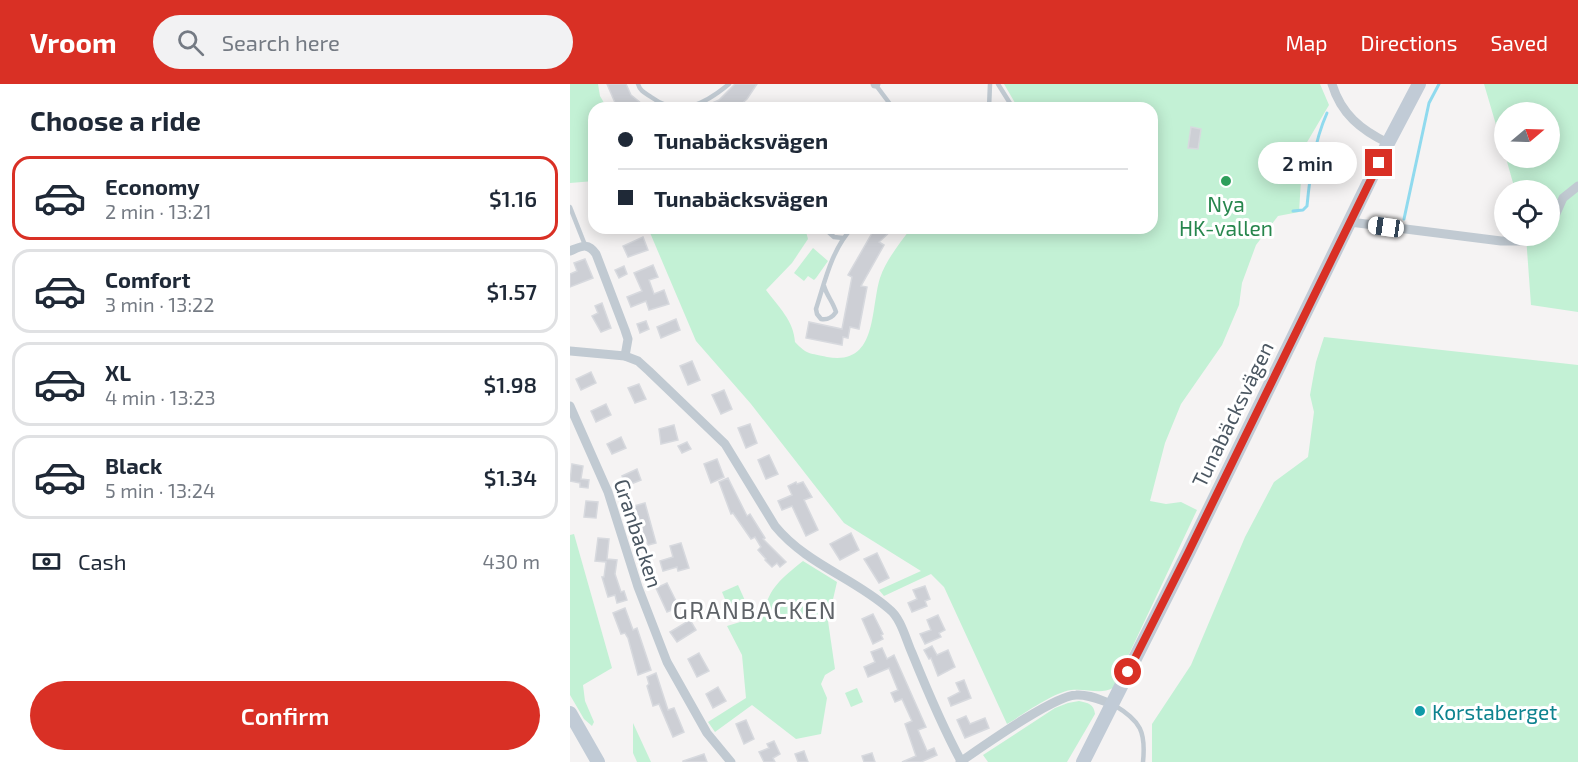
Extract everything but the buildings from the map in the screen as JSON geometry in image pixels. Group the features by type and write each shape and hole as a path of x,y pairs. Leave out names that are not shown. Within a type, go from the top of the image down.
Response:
{"street":[{"path":"1332,84 1339,102 1352,120 1372,135 1388,143"},
{"name":"Tunabäcksvägen","path":"1083,762 1419,84"},
{"path":"1560,205 1563,198 1578,186"},
{"path":"1350,222 1494,240"},
{"path":"570,251 585,245 591,247 596,254 628,339 625,356"},
{"path":"570,351 625,356 638,362 725,444 775,526 785,538 806,555 873,597 894,614 960,762 1010,728 1066,696 1091,697 1112,704"},
{"name":"Granbacken","path":"570,406 608,492 641,596 667,662 707,733 730,762"},
{"path":"570,713 598,762"}],"lane":[{"path":"638,84 640,90 657,102"},
{"path":"704,102 729,84"},
{"path":"875,84 888,102"},
{"path":"989,102 990,84"},
{"path":"998,84 1008,102"},
{"path":"570,207 585,245"},
{"path":"831,234 834,237 843,238"},
{"path":"824,286 833,301 836,312 827,320 821,319 816,309 836,250 847,234"},
{"path":"1112,704 1123,710 1139,725 1144,734 1143,762"}],"green space":[{"path":"570,84 598,84 604,102 588,102 588,182 570,183"},
{"path":"1004,84 1320,84 1329,105 1303,149 1299,212 1278,216 1256,245 1242,283 1239,305 1222,345 1181,404 1165,443 1150,501 1166,504 1181,502 1197,510 1113,688 1103,691 1063,692 1047,699 1007,724 944,587 931,574 884,596 879,590 921,571 844,523 751,404 696,341 651,234 807,234 808,239 792,263 766,290 789,321 795,342 799,346 813,354 844,358 855,353 864,344 869,333 880,278 907,234 1158,234 1158,102 1014,102"},
{"path":"1484,84 1578,84 1578,312 1531,305 1527,246 1560,246 1560,180 1512,180 1509,168 1560,168 1560,102 1494,102 1494,118"},
{"path":"813,248 828,261 814,280 808,276 804,281 794,273"},
{"path":"1324,337 1578,365 1578,762 1152,762 1152,724 1191,665 1245,537 1274,482 1308,457 1314,412 1310,395 1316,362"},
{"path":"574,534 612,668 583,685 585,701 594,722 592,726 584,719 570,695 570,535"},
{"path":"803,561 837,582 828,621 835,669 825,675 821,684 827,698 821,734 796,739 752,705 715,732 708,722 746,698 742,655 727,626 763,615 773,590"},
{"path":"738,585 751,614 734,621 722,592"},
{"path":"857,688 863,702 851,707 845,693"},
{"path":"1079,701 1092,706 1095,714 1067,762 988,762 983,755 1055,708"},
{"path":"633,723 651,762 637,762 633,753"}],"waterway":[{"path":"1404,219 1429,103 1439,84"},
{"path":"1293,211 1303,210 1307,206 1316,147 1327,113"}],"place":[{"name":"Nya HK-vallen","path":"1226,181"},
{"name":"Korstaberget","path":"1420,711"}],"district":[{"name":"GRANBACKEN","path":"755,609"}],"route":[{"path":"1128,672 1379,163"}]}
